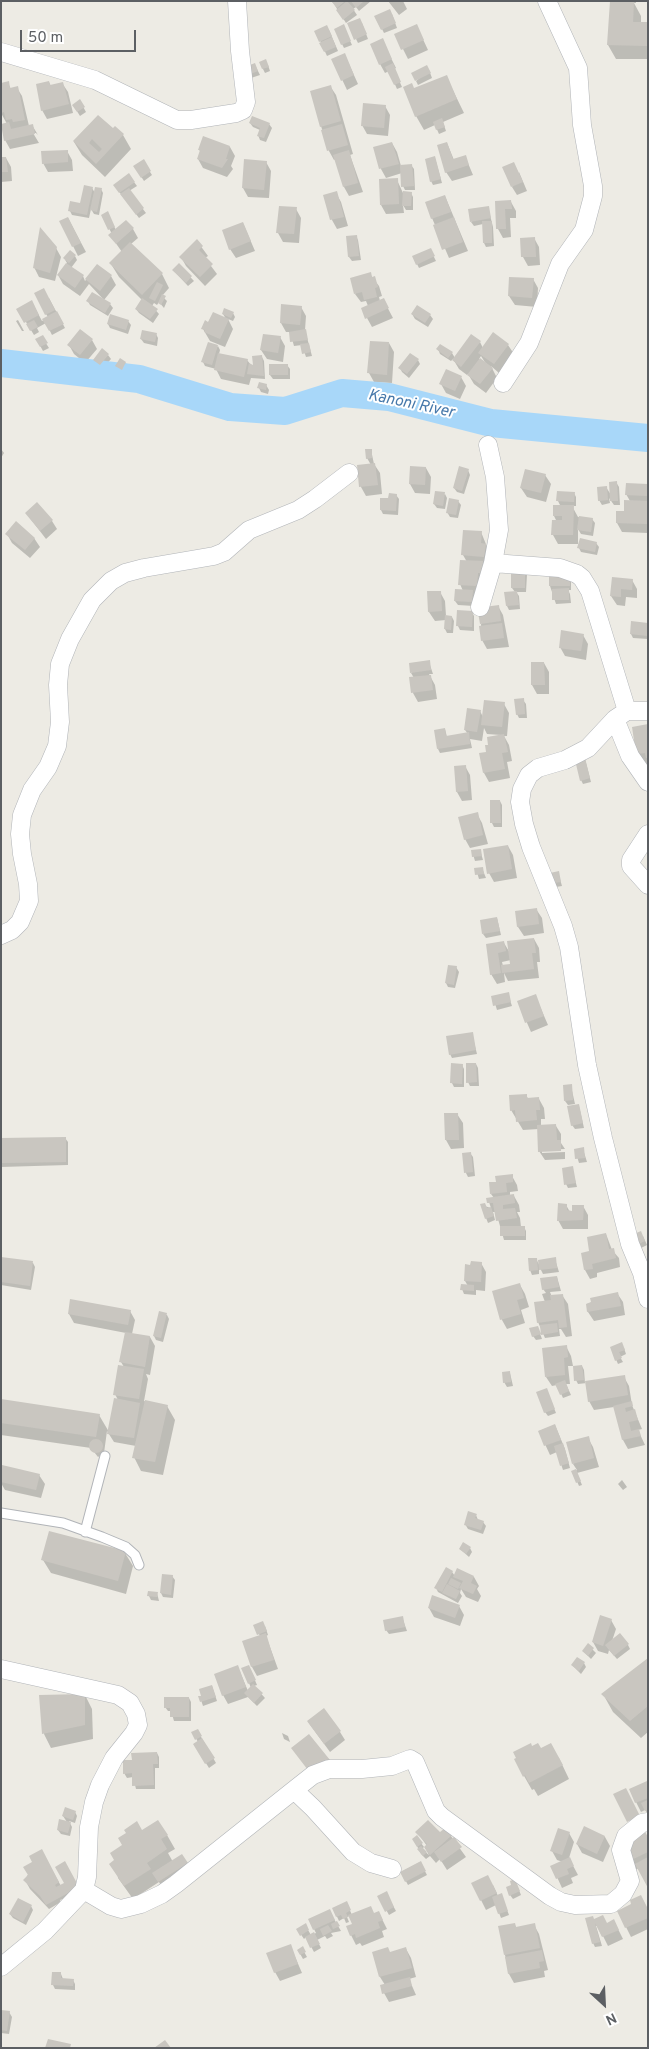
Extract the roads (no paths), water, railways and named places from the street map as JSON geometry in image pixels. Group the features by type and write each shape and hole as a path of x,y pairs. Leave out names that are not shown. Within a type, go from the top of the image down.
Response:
{"street":[{"path":"1,52 95,80 176,120 191,120 239,112 245,108 246,102 237,1"},
{"path":"503,383 529,343 560,264 584,230 593,196 593,186 582,125 578,68 547,1"},
{"path":"480,608 493,563 498,530 495,476 488,444"},
{"path":"1,935 12,930 20,922 29,901 20,834 22,815 32,790 48,767 57,746 60,722 58,685 60,664 70,639 92,600 111,580 125,573 214,556 224,552 249,530 298,510 348,473"},
{"path":"493,563 560,568 577,574 582,578 590,591 630,756 648,782"},
{"path":"648,711 621,715 588,748 565,760 538,768 529,775 522,789 520,802 524,824 540,874 563,926 587,1065 603,1138 630,1244 642,1272 648,1299"},
{"path":"648,834 631,860 631,866 648,885"},
{"path":"1,1669 118,1695 130,1703 136,1714 138,1725 114,1758 100,1785 94,1802 88,1828 87,1878 84,1890 45,1932 1,1967"},
{"path":"84,1890 111,1906 121,1909 141,1904 162,1894 313,1775 329,1769 362,1769 392,1766 410,1759 415,1762 436,1810 442,1817 550,1896 561,1902 575,1905 612,1904 623,1894 630,1882 621,1850 626,1836 642,1823 648,1822"},
{"path":"294,1790 353,1852 371,1863 392,1869"}],"lane":[{"path":"85,1532 105,1456"},
{"path":"1,1512 63,1523 126,1548 135,1555 139,1565"}],"waterway":[{"name":"Kanoni River","path":"1,363 139,379 230,407 285,411 342,393 389,397 491,423 648,438"}]}
